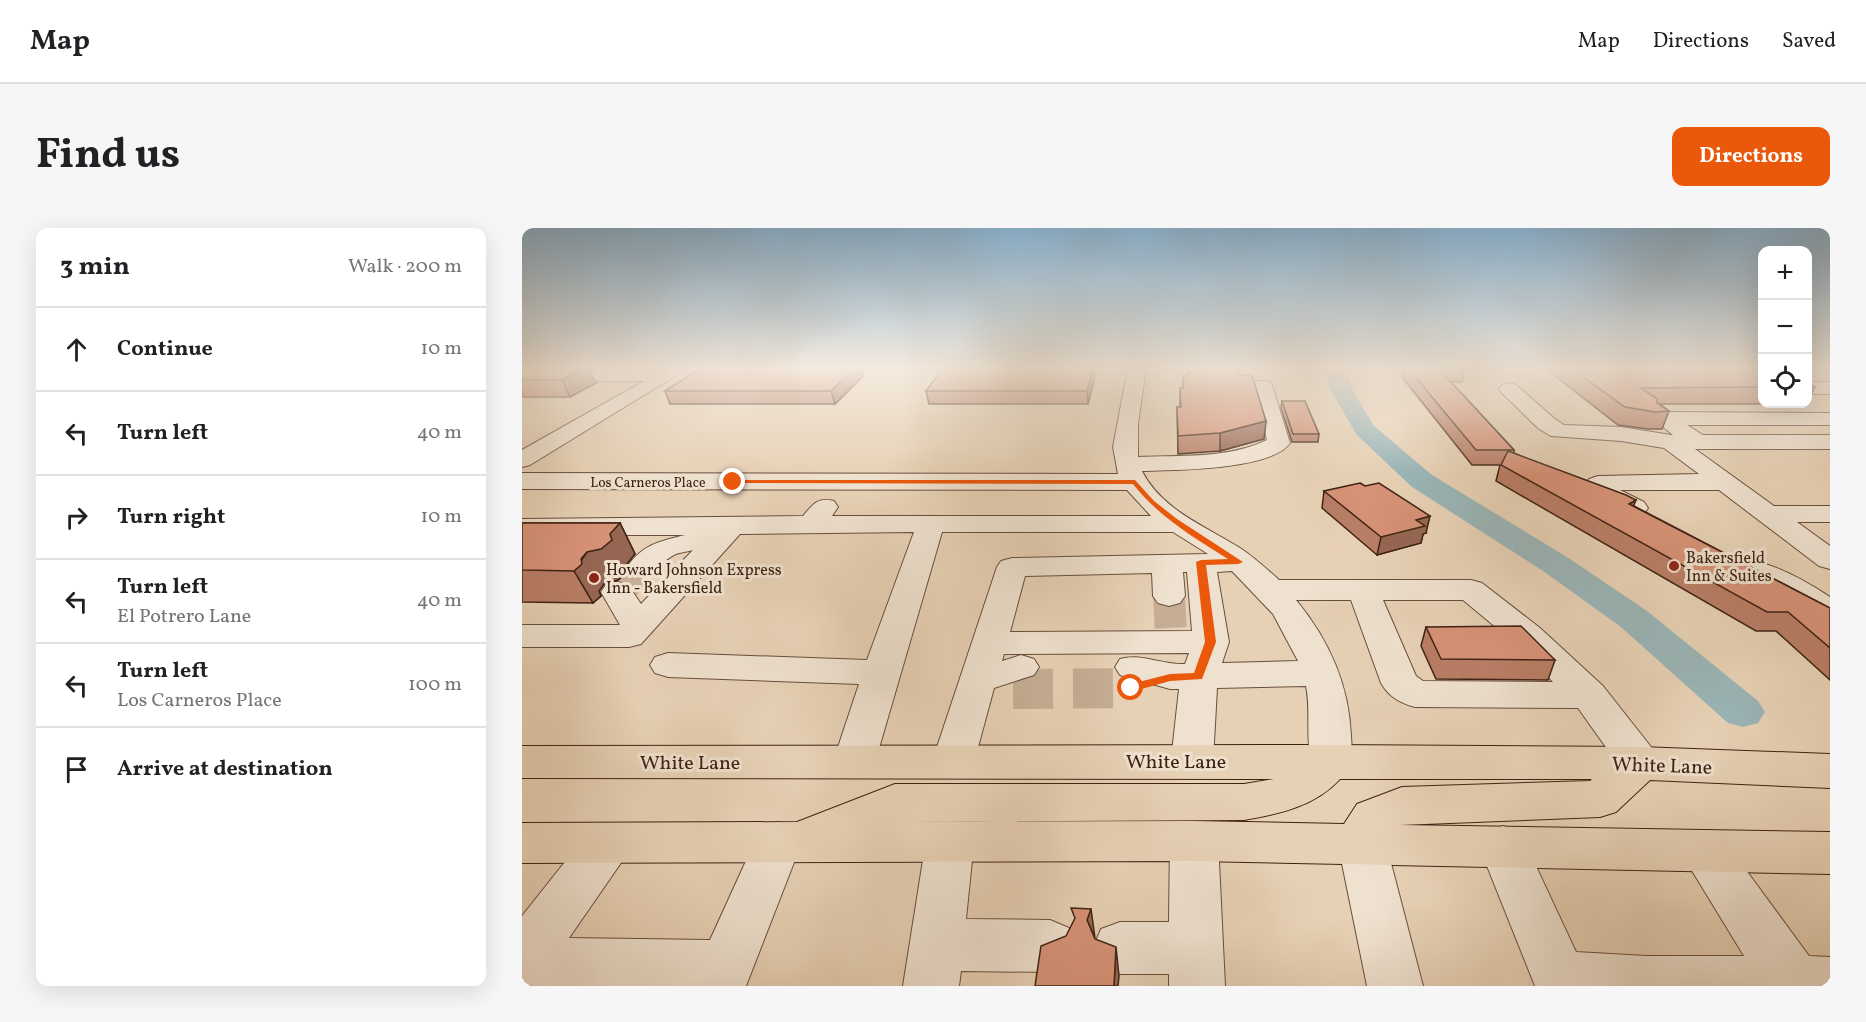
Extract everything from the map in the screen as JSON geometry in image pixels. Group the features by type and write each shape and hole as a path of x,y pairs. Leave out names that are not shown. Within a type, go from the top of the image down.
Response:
{"main road":[{"path":"788,842 896,802 1244,802 1282,796 1314,780 1331,761"},
{"name":"White Lane","path":"522,762 1640,763 1830,771"},
{"path":"1362,844 1364,828 1376,814 1402,806 1600,799 1640,763"},
{"path":"522,843 1194,841 1830,853"}],"street":[{"path":"522,460 619,403"},
{"path":"1132,403 1124,452 1131,473 1152,502 1179,524 1238,562 1270,590 1291,614 1313,654 1327,694 1331,761"},
{"name":"Los Carneros Place","path":"522,482 845,482 1131,473 1237,457 1271,449 1279,443 1267,403"},
{"path":"1525,403 1547,424 1559,431 1621,434 1671,442 1825,445"},
{"path":"1697,442 1663,418 1830,418"},
{"path":"1671,442 1830,560"},
{"path":"685,526 733,482"},
{"path":"811,524 845,482"},
{"path":"1659,520 1603,491 1598,484 1725,482"},
{"path":"1768,514 1830,514"},
{"path":"522,527 685,526 729,530 811,524 1179,524"},
{"path":"855,762 881,673 931,524"},
{"path":"643,566 663,549 729,530"},
{"path":"522,636 629,636 729,530"},
{"path":"1732,557 1804,594 1830,612"},
{"path":"953,762 1000,670 1012,567 1238,562"},
{"path":"1169,596 1184,563"},
{"path":"1184,563 1184,654 1192,761"},
{"path":"1270,590 1471,590 1528,636 1589,695 1640,763"},
{"path":"1363,590 1400,683 1415,694 1589,695"},
{"path":"617,592 639,626"},
{"path":"1132,677 1184,654"},
{"path":"1000,670 1184,654 1320,673"},
{"path":"668,665 881,673"},
{"path":"950,841 934,966 1050,946"},
{"path":"1120,948 1197,967 1194,841"},
{"path":"522,965 722,980 788,842"},
{"path":"522,959 608,843"},
{"path":"1362,844 1395,986"},
{"path":"1503,846 1561,982 1647,985 1807,985"},
{"path":"1704,851 1807,985"}],"building":[{"path":"1181,403 1261,403 1266,421 1220,433 1178,436 1177,407 1181,407"},
{"path":"1283,403 1306,403 1319,434 1293,434"},
{"path":"1437,403 1471,403 1514,450 1476,450"},
{"path":"1620,403 1658,403 1669,411 1655,412 1625,407"},
{"path":"1508,451 1626,495 1636,500 1629,504 1830,608 1830,648 1788,612 1767,612 1501,465"},
{"path":"1360,483 1365,486 1379,483 1430,516 1416,520 1425,526 1381,537 1324,491"},
{"path":"522,523 620,523 610,534 612,540 601,549 587,552 581,559 582,564 574,571 522,570"},
{"path":"1521,626 1555,660 1441,659 1426,627"},
{"path":"1071,908 1091,909 1087,920 1095,939 1116,947 1114,986 1035,986 1041,946 1066,936 1075,918"}],"waterway":[{"path":"1349,403 1365,430 1422,481 1555,564 1634,619 1743,712"}],"tunnel":[{"path":"617,592 643,566"},
{"path":"1169,596 1171,634"},
{"path":"1013,689 1131,688"}],"place":[{"name":"Bakersfield Inn & Suites","path":"1674,566"},
{"name":"Howard Johnson Express Inn - Bakersfield","path":"594,578"}],"route":[{"path":"733,482 1135,482 1152,502 1174,521 1238,562 1201,562 1211,642 1198,676 1170,677 1131,688"}]}
